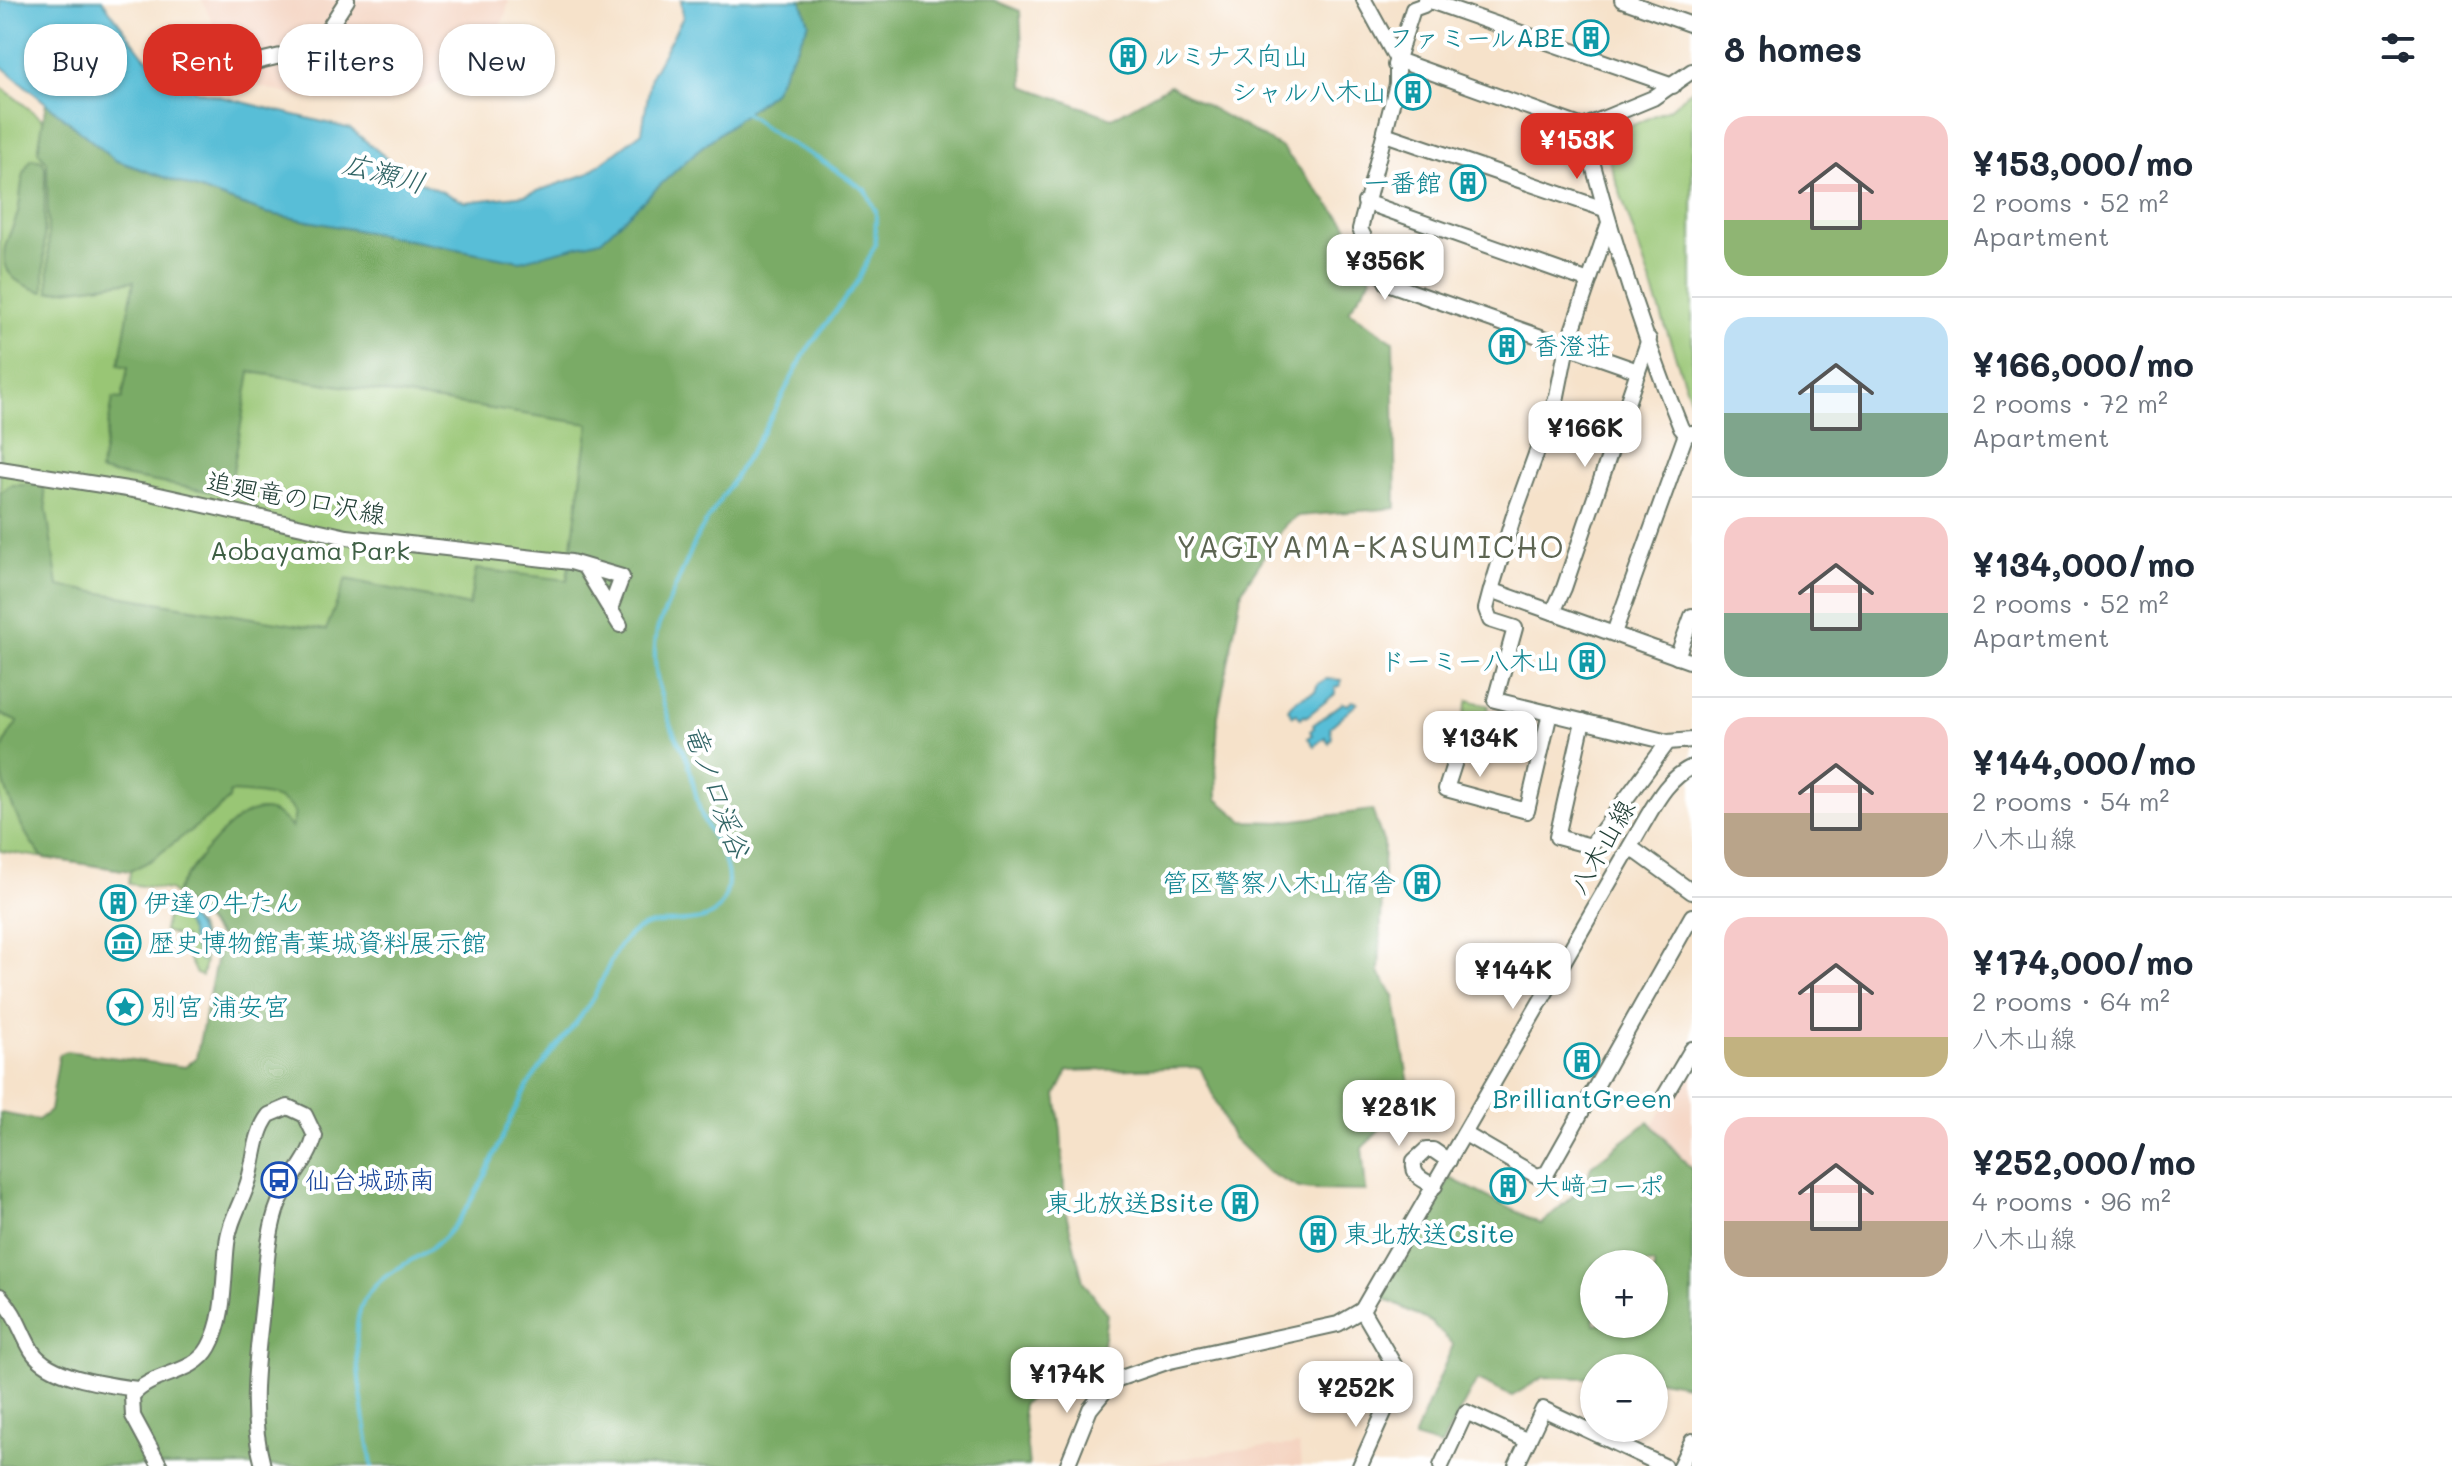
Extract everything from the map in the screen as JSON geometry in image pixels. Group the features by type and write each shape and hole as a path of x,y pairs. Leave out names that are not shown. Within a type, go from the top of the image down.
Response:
{"street":[{"path":"262,60 293,53 325,34 347,0"},
{"path":"1364,0 1397,60 1397,84 1360,229 1387,283 1638,371"},
{"path":"1367,195 1363,179 1397,60 1413,9 1424,5 1427,0 1673,86"},
{"path":"1622,0 1692,25"},
{"path":"1397,60 1583,127 1653,98 1692,71"},
{"path":"1583,127 1606,216 1677,419 1689,433 1614,633"},
{"path":"1385,134 1606,216"},
{"path":"1367,195 1589,281"},
{"path":"1606,216 1567,346 1557,396 1514,515 1486,609 1490,620 1515,628 1495,700 1668,742 1692,740"},
{"path":"1553,612 1649,339"},
{"name":"追廻竜の口沢線","path":"0,469 146,492 347,537 571,562 622,577 610,609"},
{"path":"584,566 620,625"},
{"path":"1491,590 1685,659 1692,616"},
{"path":"1542,748 1465,730 1446,789 1527,811 1542,748 1550,713"},
{"path":"1583,721 1557,837 1591,846 1668,742"},
{"name":"八木山線","path":"1362,1310 1666,787 1692,767"},
{"path":"1630,847 1692,892"},
{"path":"1465,1134 1537,1176 1547,1173 1692,916"},
{"path":"1661,1102 1692,1049"},
{"path":"160,1466 133,1416 131,1402 137,1389 145,1383 178,1372 198,1360 209,1348 218,1324 230,1228 249,1182 260,1131 265,1120 275,1111 288,1107 299,1110 312,1125 315,1136 308,1156 276,1210 269,1249 253,1401 256,1440 263,1466"},
{"path":"1435,1186 1417,1176 1414,1161 1426,1150 1433,1150 1449,1161"},
{"path":"0,1296 11,1308 32,1350 41,1361 95,1382 137,1389"},
{"path":"1067,1466 1090,1409 1118,1379 1170,1361 1338,1324 1362,1310 1397,1370 1399,1379 1360,1466"},
{"path":"1516,1466 1543,1409 1664,1466"},
{"path":"1441,1466 1466,1412 1528,1441"},
{"path":"1680,1466 1692,1441"}],"shaded area":[{"path":"202,0 342,0 325,24 278,24 278,51 270,53 262,54 262,24 213,24"},
{"path":"354,0 509,0 501,24 439,24 439,82 423,88 423,24 337,24"},
{"path":"278,66 278,91 262,87 262,69"},
{"path":"296,96 404,96 384,104 311,100"},
{"path":"1692,1058 1692,1199 1640,1147"},
{"path":"1299,1445 1301,1466 1132,1466 1244,1449"}],"green space":[{"path":"801,0 993,0 1020,11 1024,86 1112,118 1170,85 1282,148 1346,224 1371,278 1349,311 1393,341 1396,508 1298,516 1286,524 1242,590 1218,716 1216,760 1217,799 1243,821 1280,822 1372,810 1384,844 1379,973 1394,996 1411,1096 1362,1148 1366,1191 1299,1188 1269,1173 1232,1137 1200,1067 1068,1071 1056,1095 1065,1209 1083,1281 1107,1314 1102,1352 1022,1404 1029,1466 0,1466 0,1113 38,1120 50,1111 59,1055 66,1051 185,1067 196,1058 221,937 176,895 177,890 212,843 244,815 268,811 280,816 292,828 295,813 275,798 230,792 229,799 214,813 150,861 130,871 44,858 15,813 2,772 4,745 18,722 0,714 0,493 11,485 43,485 58,586 326,630 346,579 469,606 476,569 567,580 589,424 250,372 229,495 100,472 113,398 122,399 128,367 119,365 134,281 49,292 47,162 38,152 46,103 115,160 266,213 520,261 699,149 773,92 809,23"},
{"name":"Aobayama Park","path":"0,86 110,172 264,223 861,253 264,943 218,936 195,910 169,890 129,884 130,871 0,851"},
{"path":"1692,90 1692,405 1602,139 1671,108"},
{"path":"32,159 42,161 45,167 44,292 14,278 4,257 18,212 23,177"},
{"path":"1468,700 1489,706 1483,728 1462,723"},
{"path":"169,907 189,917 201,933 205,954 202,976 196,974 184,949 185,938 164,931"},
{"path":"1649,1121 1692,1170 1692,1386 1668,1382 1668,1354 1580,1354 1580,1378 1544,1377 1512,1396 1477,1380 1441,1446 1414,1438 1453,1345 1431,1322 1381,1297 1450,1178 1541,1224 1586,1184 1591,1166"}],"water":[{"name":"広瀬川","path":"0,0 102,0 120,24 24,24 24,85 0,65"},
{"name":"広瀬川","path":"681,0 801,0 809,23 773,92 699,149 601,240 520,261 266,213 115,160 38,96 127,96 127,33 143,55 143,96 218,96 351,129 411,178 465,202 526,195 587,174 642,132 651,76 683,17"},
{"path":"1326,679 1341,680 1335,694 1306,717 1300,718 1296,713 1293,716 1288,709 1290,706 1315,691 1318,684"},
{"path":"1352,701 1358,703 1330,727 1332,737 1329,743 1325,737 1314,746 1308,738 1312,735 1313,725 1343,703 1348,705"},
{"path":"184,915 197,928 202,961 183,921"}],"waterway":[{"name":"竜ノ口渓谷","path":"372,1466 357,1343 360,1310 367,1296 387,1275 439,1242 462,1216 526,1089 586,1008 626,938 653,924 708,917 718,910 725,897 728,886 726,866 703,819 688,762 661,695 655,654 658,627 698,535 763,432 806,351 858,281 875,245 876,212 865,190 742,111"}],"place":[{"name":"ファミールABE","path":"1591,38"},
{"name":"ルミナス向山","path":"1128,56"},
{"name":"シャル八木山","path":"1413,92"},
{"name":"一番館","path":"1468,183"},
{"name":"香澄荘","path":"1507,346"},
{"name":"ドーミー八木山","path":"1587,661"},
{"name":"管区警察八木山宿舎","path":"1422,883"},
{"name":"伊達の牛たん","path":"118,903"},
{"name":"歴史博物館青葉城資料展示館","path":"123,943"},
{"name":"別宮 浦安宮","path":"125,1007"},
{"name":"BrilliantGreen","path":"1582,1061"},
{"name":"仙台城跡南","path":"279,1180"},
{"name":"大﨑コーポ","path":"1508,1186"},
{"name":"東北放送Bsite","path":"1240,1203"},
{"name":"東北放送Csite","path":"1318,1234"}],"district":[{"name":"YAGIYAMA-KASUMICHO","path":"1371,548"}]}
